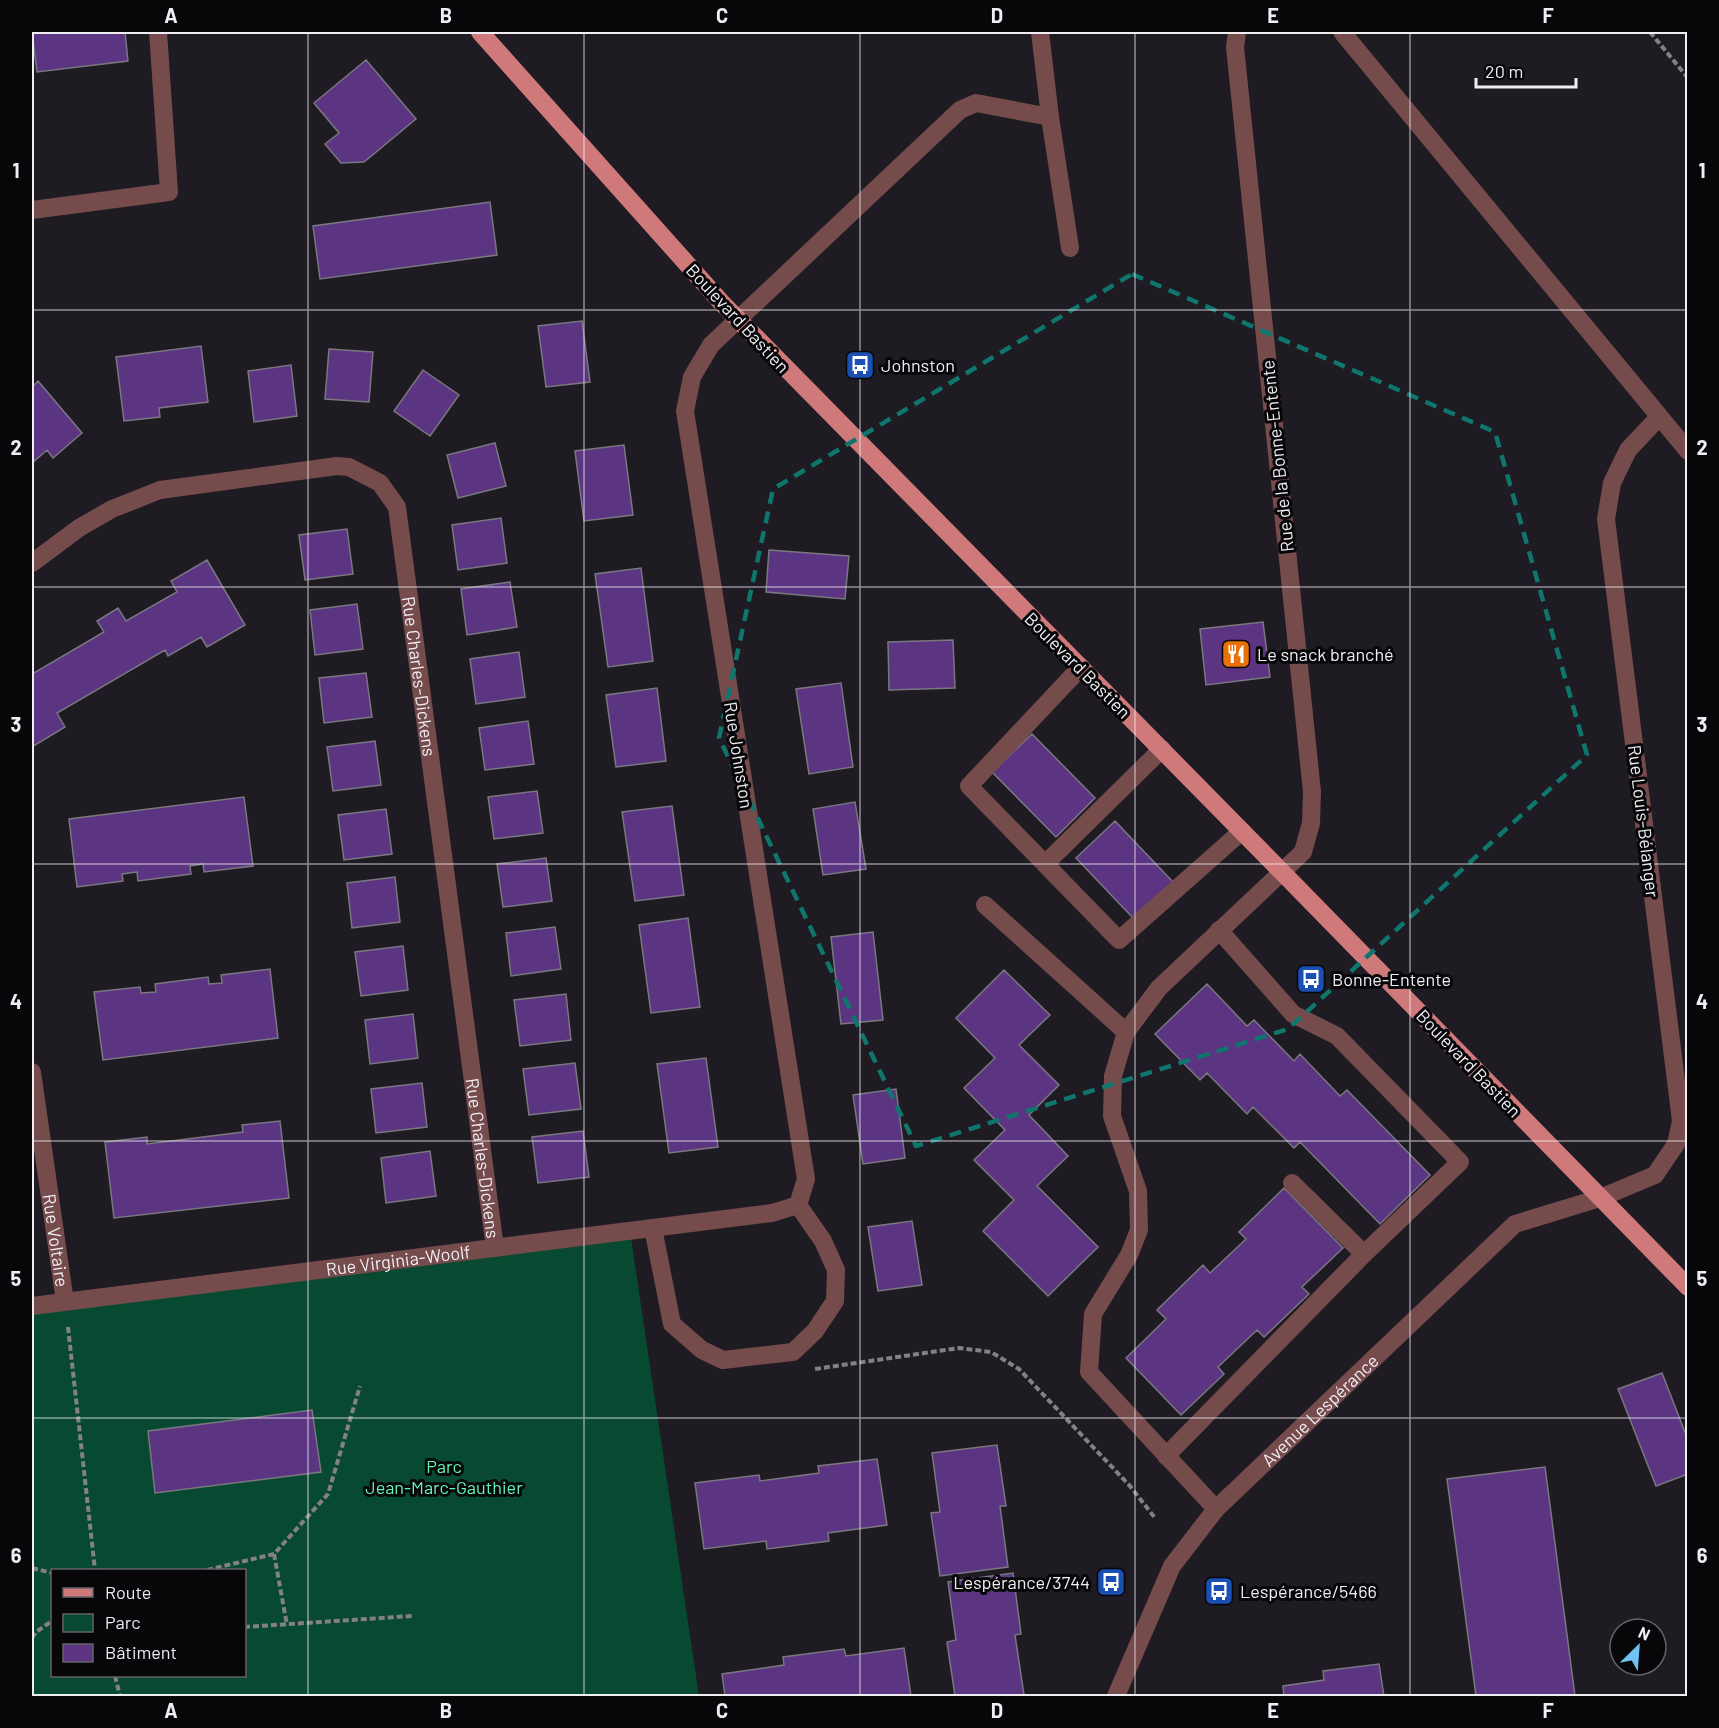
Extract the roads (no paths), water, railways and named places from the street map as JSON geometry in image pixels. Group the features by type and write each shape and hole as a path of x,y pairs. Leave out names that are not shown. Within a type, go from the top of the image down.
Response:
{"main road":[{"name":"Boulevard Bastien","path":"480,32 738,320 1162,749 1688,1287"}],"street":[{"path":"32,210 169,192 158,32"},
{"path":"1041,32 1050,117 1070,248"},
{"name":"Rue de la Bonne-Entente","path":"1126,1032 1159,988 1303,852 1311,823 1312,792 1235,46 1237,32"},
{"path":"1342,32 1688,451"},
{"name":"Rue Johnston","path":"798,1205 806,1179 685,411 692,377 711,345 960,110 976,103 1050,117"},
{"name":"Rue Louis-Bélanger","path":"1600,1198 1654,1175 1676,1143 1682,1121 1606,519 1612,483 1628,450 1659,417"},
{"name":"Rue Charles-Dickens","path":"32,563 79,528 112,509 160,490 336,466 349,467 380,483 398,507 495,1248"},
{"path":"1081,667 969,786 1119,940 1242,831"},
{"path":"1045,864 1162,749"},
{"path":"985,905 1126,1032 1113,1076 1112,1116 1138,1191 1139,1230 1129,1255 1093,1314 1089,1372 1216,1509"},
{"path":"1166,1456 1364,1254 1460,1162 1337,1036 1293,1014 1219,930"},
{"name":"Rue Voltaire","path":"32,1072 65,1302"},
{"path":"1292,1183 1364,1254"},
{"name":"Avenue Lespérance","path":"1116,1696 1172,1566 1216,1509 1515,1224 1600,1198"},
{"path":"653,1228 672,1324 702,1350 723,1360 793,1352 815,1331 835,1301 836,1270 823,1241 798,1205"},
{"name":"Rue Virginia-Woolf","path":"32,1306 772,1213 798,1205"}],"place":[{"name":"Johnston","path":"860,365"},
{"name":"Le snack branché","path":"1236,654"},
{"name":"Bonne-Entente","path":"1311,979"},
{"name":"Lespérance/3744","path":"1111,1582"},
{"name":"Lespérance/5466","path":"1219,1591"}],"park label":[{"name":"Parc Jean-Marc-Gauthier","path":"444,1476"}]}
